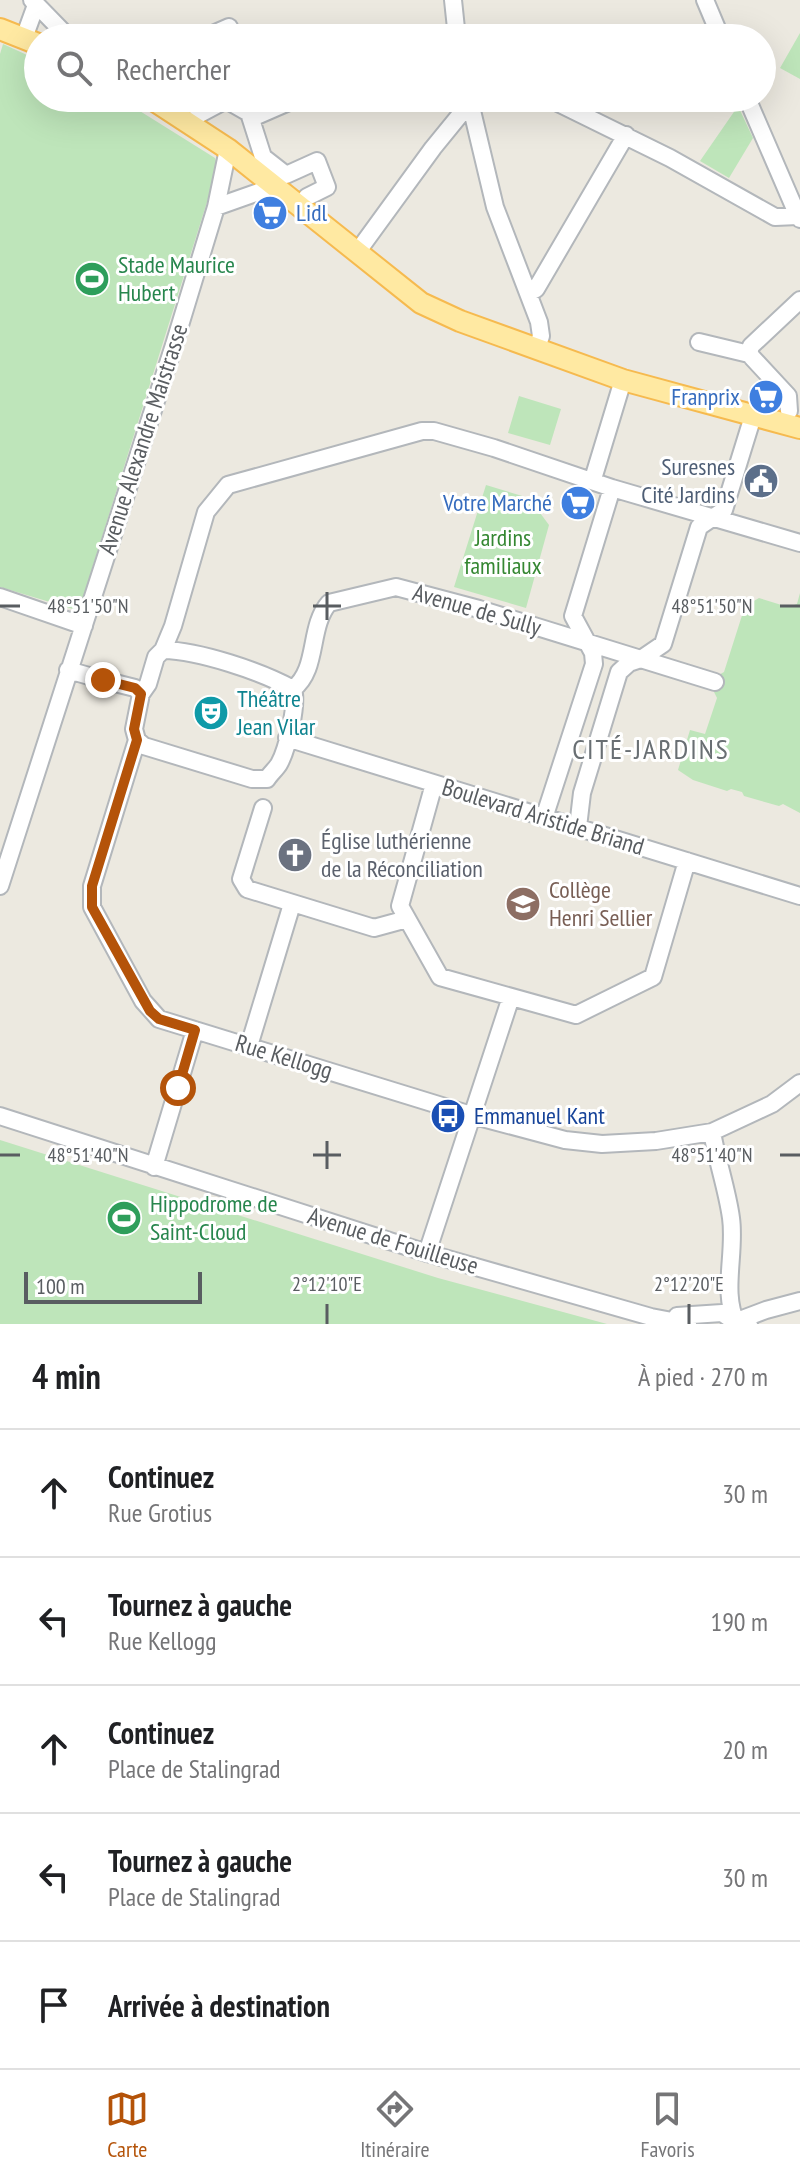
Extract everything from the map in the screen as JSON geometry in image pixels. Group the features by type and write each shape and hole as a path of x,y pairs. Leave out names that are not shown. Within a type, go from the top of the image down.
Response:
{"main road":[{"path":"0,29 24,38"},
{"path":"172,112 279,180 300,206 421,303 460,321 623,380 753,416 794,419"}],"street":[{"path":"453,0 456,24"},
{"path":"462,0 463,24"},
{"path":"705,0 715,24"},
{"path":"34,2 55,24"},
{"path":"32,24 34,2"},
{"path":"192,125 198,115 204,112"},
{"path":"244,112 252,118 263,157 279,180"},
{"path":"252,118 266,112"},
{"path":"358,251 462,112"},
{"path":"472,112 495,207 539,322 541,336 537,348"},
{"path":"578,112 626,135 775,217 799,218 753,112"},
{"path":"528,293 536,289 626,135"},
{"name":"Avenue Alexandre Maistrasse","path":"0,886 5,854 84,626 216,207 228,149"},
{"path":"216,207 267,189 317,161 327,187 307,197 300,206"},
{"path":"749,354 751,346 800,300"},
{"path":"699,342 749,354 788,396 794,419"},
{"path":"593,479 623,380"},
{"path":"578,827 582,793 619,672 663,644 699,527 724,510 753,416"},
{"name":"Rue Kellogg","path":"800,543 612,488 593,479 434,431 422,431 228,485 206,512 173,626 141,694 134,729 137,740 92,886 92,907 150,1011 159,1019 471,1115 565,1140 602,1144 656,1141 712,1132 772,1104 800,1083"},
{"path":"544,818 594,664 593,653 573,616 612,488"},
{"name":"Avenue de Sully","path":"293,689 301,683 306,672 322,611 329,603 396,587 479,609 715,682"},
{"path":"0,597 84,626"},
{"path":"163,650 178,650 249,670 293,689 294,706 287,738 279,764 267,779 264,804 241,879 247,889 374,928 407,919"},
{"path":"68,670 135,688 141,694"},
{"name":"Boulevard Aristide Briand","path":"287,738 800,896"},
{"path":"137,740 144,746 252,779 267,779"},
{"path":"434,784 400,906 440,977 576,1015 653,977 687,861"},
{"path":"249,1046 292,904"},
{"path":"427,1253 511,997"},
{"path":"154,1167 195,1030"},
{"name":"Avenue de Fouilleuse","path":"0,1116 427,1253 651,1317 688,1324"},
{"path":"712,1132 731,1219 733,1255 729,1304 737,1323 766,1310 800,1301"},
{"name":"Avenue de Fouilleuse","path":"651,1317 722,1313 737,1323"}],"green space":[{"path":"800,33 800,79 780,68"},
{"name":"Stade Maurice Hubert","path":"3,44 24,54 24,112 141,112 215,158 218,167 81,604 73,609 0,587 0,54"},
{"path":"734,112 741,112 753,138 729,178 700,161"},
{"path":"519,396 561,409 550,445 508,433"},
{"name":"Jardins familiaux","path":"486,485 529,498 549,525 526,608 454,587"},
{"path":"800,593 800,813 783,804 779,806 744,796 742,792 727,791 693,780 678,770 690,730 705,734 717,698 713,690 717,676 724,672 745,606 759,598 788,607 797,604"},
{"name":"Hippodrome de Saint-Cloud","path":"0,1140 438,1278 607,1324 0,1324"}],"place":[{"name":"Lidl","path":"270,213"},
{"name":"Stade Maurice Hubert","path":"92,279"},
{"name":"Franprix","path":"766,397"},
{"name":"Suresnes Cité Jardins","path":"761,481"},
{"name":"Votre Marché","path":"578,503"},
{"name":"Théâtre Jean Vilar","path":"211,713"},
{"name":"Église luthérienne de la Réconciliation","path":"295,855"},
{"name":"Collège Henri Sellier","path":"523,904"},
{"name":"Emmanuel Kant","path":"448,1116"},
{"name":"Hippodrome de Saint-Cloud","path":"124,1218"}],"district":[{"name":"CITÉ-JARDINS","path":"651,749"}],"route":[{"path":"103,680 135,688 142,700 134,729 137,740 92,886 92,907 150,1011 159,1019 195,1030 178,1088"}]}
